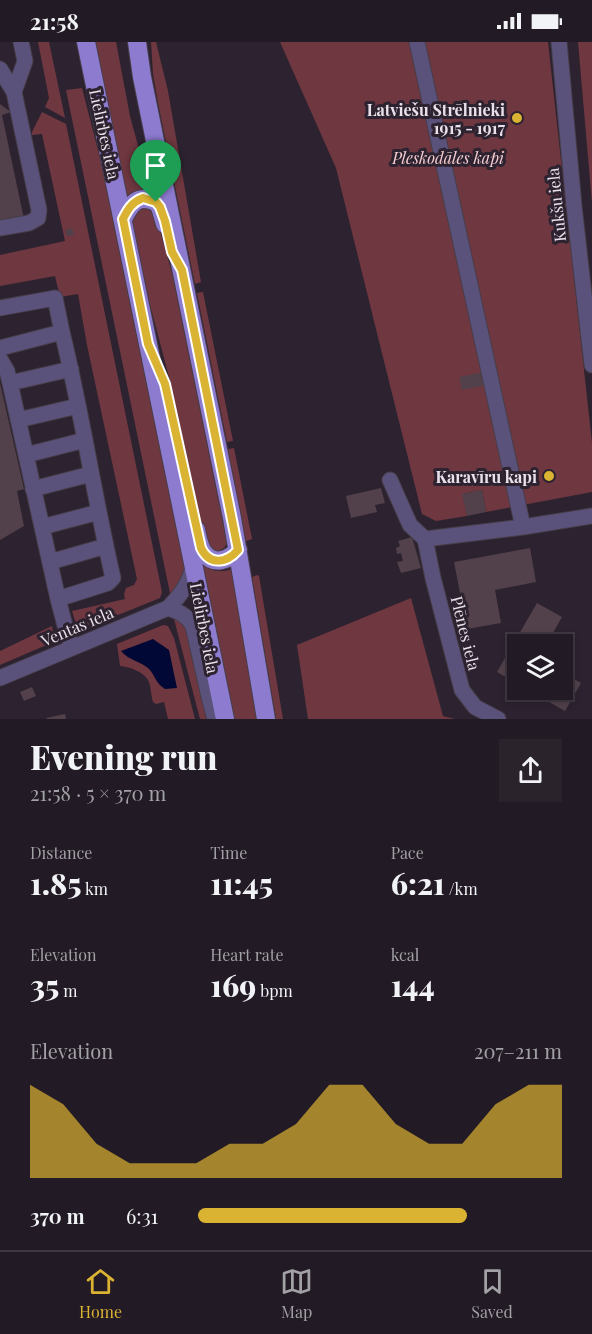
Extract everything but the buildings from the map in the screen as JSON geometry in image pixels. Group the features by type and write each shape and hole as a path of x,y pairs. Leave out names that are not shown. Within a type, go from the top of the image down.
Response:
{"main road":[{"name":"Lielirbes iela","path":"86,42 225,719"},
{"path":"124,42 143,138 165,188"},
{"path":"136,42 238,550 266,719"},
{"path":"123,219 130,206 137,200 143,198 156,202 165,221 172,252 182,270"},
{"path":"148,344 165,384 203,553 215,561 230,558 238,550"}],"street":[{"path":"14,92 25,61 21,42"},
{"path":"142,77 145,42"},
{"path":"417,42 523,526"},
{"name":"Kukšu iela","path":"559,42 592,365"},
{"path":"0,69 14,92 39,210 38,218 29,223 0,228"},
{"path":"0,309 55,298 113,578 108,583 58,599"},
{"path":"0,348 62,332"},
{"path":"0,360 7,371 58,599 73,647"},
{"path":"10,383 71,369"},
{"path":"18,420 78,406"},
{"path":"26,455 85,440"},
{"path":"33,489 91,474"},
{"path":"390,480 410,525 425,539 592,516"},
{"path":"42,527 99,512"},
{"name":"Plēnes iela","path":"425,539 462,690 475,707 498,719"},
{"path":"50,562 106,546"},
{"name":"Ventas iela","path":"0,678 168,608 181,595 193,568"},
{"name":"Lielirbes iela","path":"168,608 184,615 193,626 215,719"}],"green space":[{"path":"38,42 49,42 65,118 45,107 49,98"},
{"path":"94,42 116,42 130,116 150,190 139,191 126,198"},
{"path":"151,42 156,42 168,91 201,282 195,284 158,103"},
{"name":"Pleskodāles kapi","path":"280,42 548,42 592,443 592,492 486,512 482,490 463,494 467,516 436,521 422,514 336,168"},
{"path":"578,42 592,42 592,203"},
{"path":"82,88 113,209 123,270 183,556 183,579 171,598 66,90"},
{"path":"42,112 66,124 162,592 160,598 86,628 76,624 72,611 125,599 126,588 134,585 137,579 78,294 60,297 55,276 0,286 0,255 65,241 42,134 32,135"},
{"path":"146,208 154,213 157,219 173,277 227,543 224,548 216,552 203,541 169,377 149,301 132,221 136,211"},
{"path":"203,292 233,441 227,442 197,293"},
{"path":"234,448 252,539 246,541 228,449"},
{"path":"203,563 216,571 232,569 257,719 233,719 200,564"},
{"path":"257,575 283,719 276,719 252,577"},
{"path":"411,598 443,716 455,719 308,719 297,645"},
{"path":"174,619 185,624 210,719 200,719"},
{"path":"163,625 168,626 174,638 195,719 168,719 164,702 156,704 153,702 147,678 137,671 120,666 117,644"},
{"path":"52,626 54,638 51,643 0,665 0,651"}],"shaded area":[{"path":"153,639 169,650 177,688 165,689 147,667 121,651"}],"place":[{"name":"Latviešu Strēlnieki 1915 - 1917","path":"517,118"},
{"name":"Karavīru kapi","path":"549,476"}],"route":[{"path":"143,198 156,202 165,221 172,252 182,270 238,550 230,558 222,560 215,561 203,553 198,539 165,384 148,344 123,219 130,206 137,200 143,198"}]}
